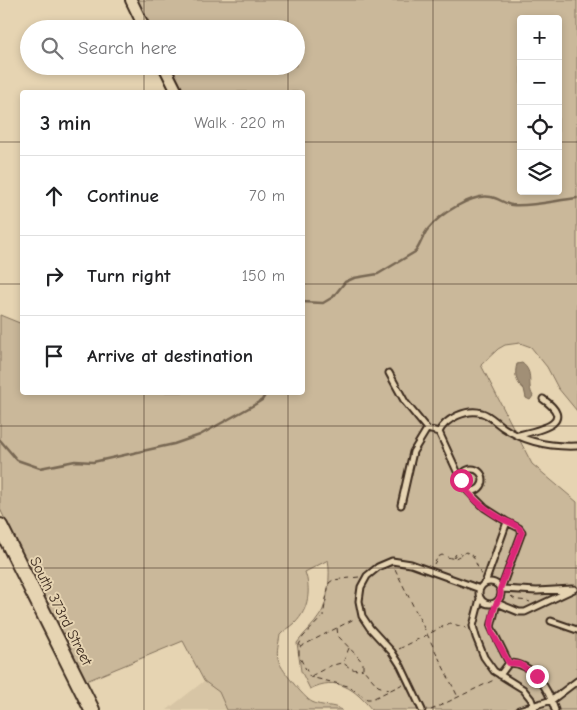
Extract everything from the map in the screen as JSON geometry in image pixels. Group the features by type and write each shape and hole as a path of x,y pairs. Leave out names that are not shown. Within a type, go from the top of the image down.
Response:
{"street":[{"path":"131,0 141,20"},
{"path":"168,75 176,90"},
{"name":"South 373rd Street","path":"0,526 92,710"}],"lane":[{"path":"390,373 405,402 426,429 439,432"},
{"path":"519,436 548,427 555,422 557,413 544,399"},
{"path":"439,432 442,426 450,420 464,414 478,412 485,414 519,436 548,445 577,446"},
{"path":"401,505 413,452 426,429"},
{"path":"439,432 463,486 485,508 519,528 522,532 500,589 501,596 491,621 492,632 509,663"},
{"path":"461,480 462,474 469,469 475,469 482,474 483,482 480,488 473,491 467,490"},
{"path":"507,522 485,584 480,589 480,599 473,620 474,631 489,664 500,675 512,680 523,689 534,708"},
{"path":"422,710 392,652 370,628 362,616 359,601 361,587 367,576 378,567 392,561 412,564 480,589"},
{"path":"485,584 495,583 500,589 537,591 576,589"},
{"path":"480,599 489,605 497,603 519,612 525,612 576,589"},
{"path":"551,621 577,630"},
{"path":"500,675 509,663"},
{"path":"509,663 520,664 542,682 555,710"},
{"path":"519,710 534,708 552,700 577,681"}],"path":[{"path":"452,559 456,554 463,554"},
{"path":"392,561 458,697"},
{"path":"310,677 300,656 299,647 304,637 323,616 329,583 333,580 367,576"},
{"path":"299,647 362,616"},
{"path":"392,652 450,624 474,631"},
{"path":"337,628 338,636 363,664 363,668 378,686 390,690"},
{"path":"343,663 349,648"},
{"path":"310,677 330,666 343,663 353,669 363,668"},
{"path":"431,710 498,678 500,675"},
{"path":"310,677 348,686 367,699 372,699 408,681"}],"shaded area":[{"path":"136,0 577,0 577,411 558,388 547,367 531,347 520,343 505,345 481,365 532,464 577,502 577,710 372,710 366,702 345,686 329,683 310,689 301,671 297,643 323,610 328,588 328,560 305,572 308,585 306,605 295,623 280,635 277,656 287,675 308,699 316,704 342,710 227,710 219,692 204,681 183,641 84,682 0,509 0,315 20,323 20,395 305,395 305,90 182,90 174,75 305,75 305,20 146,20"},
{"path":"522,363 529,375 533,396 530,400 526,398 524,389 516,378 517,364"},
{"path":"204,681 219,692 227,710 167,710"}],"waterway":[{"path":"305,302 323,303 333,297 345,282 354,278 378,274 415,252 433,223 457,206 475,198 491,197 509,204 519,205 577,198"},
{"path":"0,440 17,460 40,468 75,461 93,462 174,444 200,435 254,405 262,400 265,395"}],"route":[{"path":"461,480 464,488 485,508 516,526 522,532 500,589 501,596 491,621 491,627 509,663 520,664 537,676"}]}
